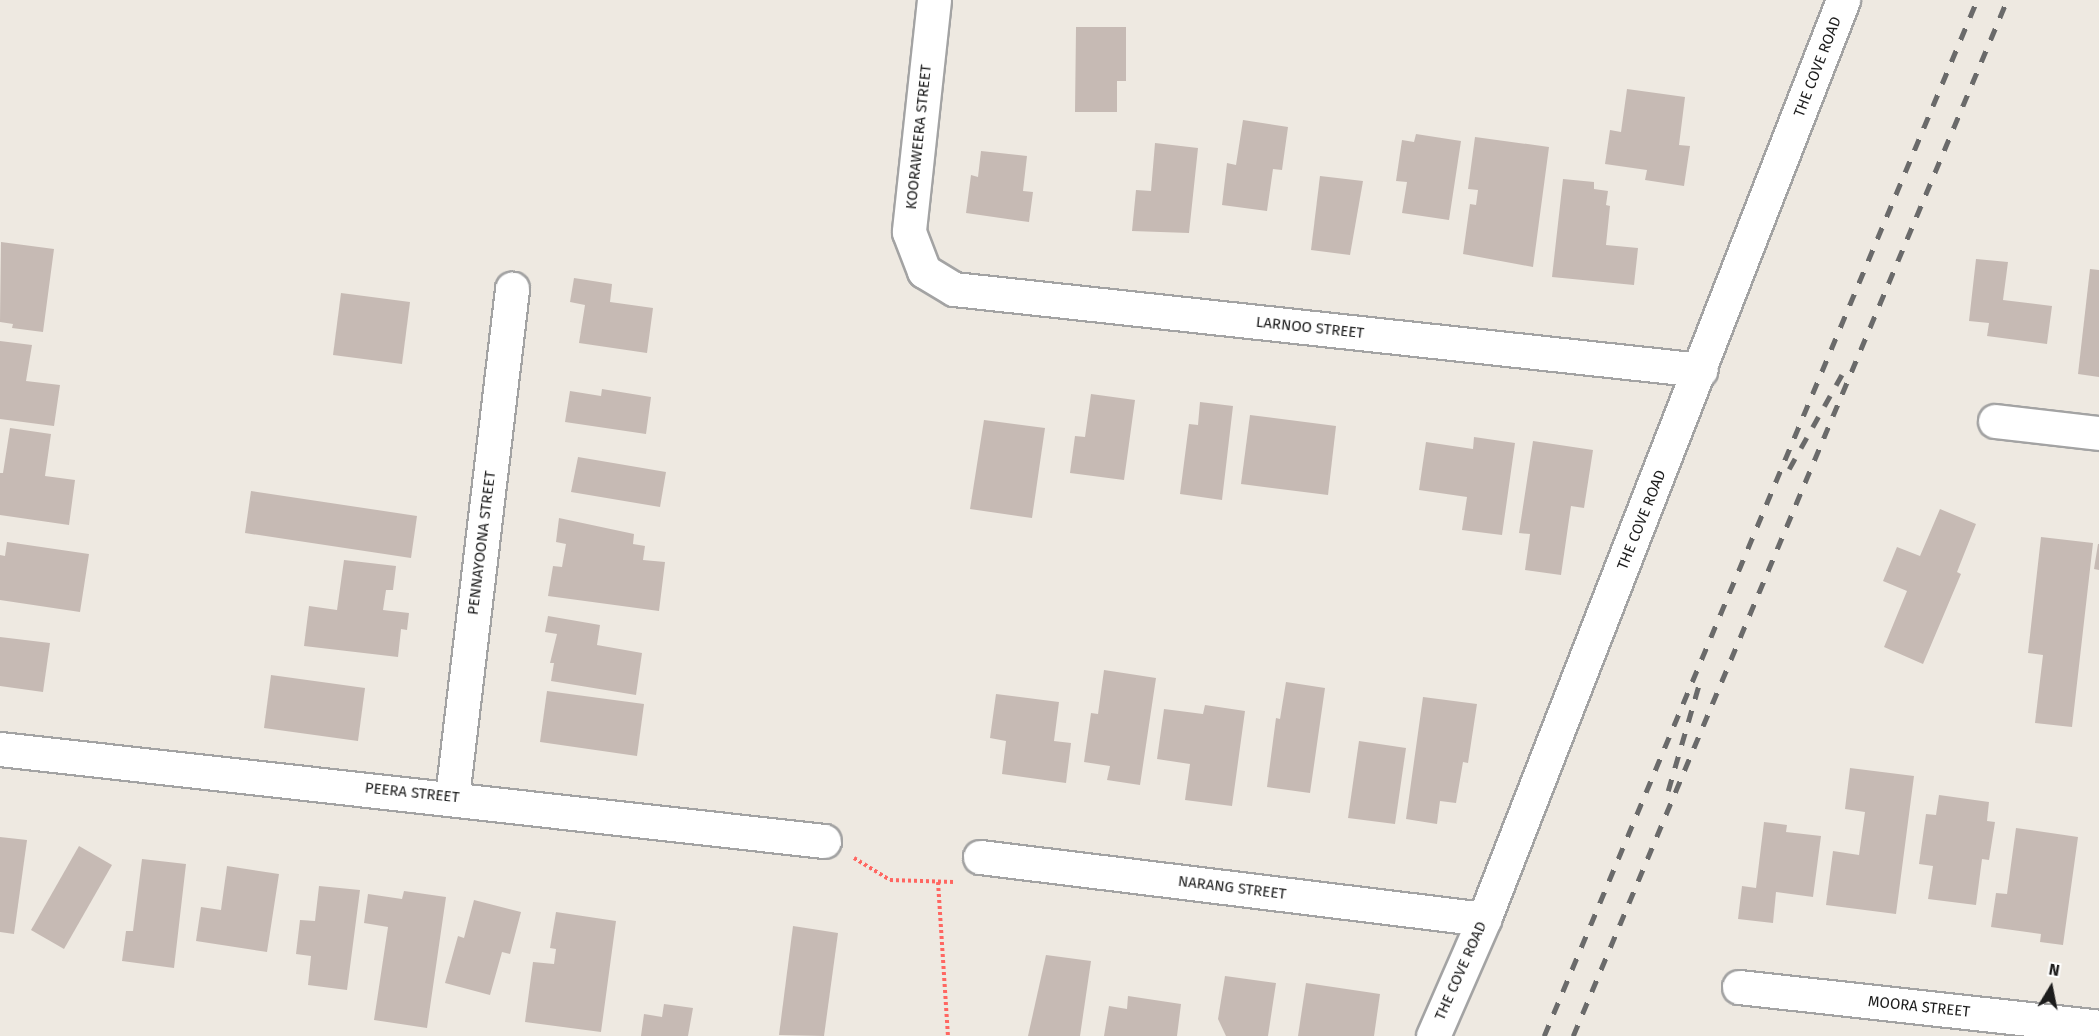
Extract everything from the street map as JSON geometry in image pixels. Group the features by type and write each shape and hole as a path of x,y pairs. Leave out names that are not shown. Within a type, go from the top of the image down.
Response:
{"street":[{"name":"KOORAWEERA STREET","path":"924,271 909,232 934,0"},
{"name":"THE COVE ROAD","path":"1432,1036 1484,919 1701,369 1843,0"},
{"name":"LARNOO STREET","path":"924,271 954,289 1701,369"},
{"name":"PENNAYOONA STREET","path":"452,797 512,289"},
{"path":"1995,421 2099,433"},
{"name":"PEERA STREET","path":"0,749 452,797 824,841"},
{"name":"NARANG STREET","path":"980,856 1484,919"},
{"name":"MOORA STREET","path":"1739,987 2099,1027"}],"path":[{"path":"824,841 890,880 959,883"},
{"path":"938,882 948,1036"}],"building":[{"path":"1076,27 1126,27 1126,81 1117,81 1117,112 1075,112"},
{"path":"1627,89 1685,97 1679,145 1690,146 1684,186 1645,180 1647,170 1605,164 1610,130 1621,132"},
{"path":"1243,120 1288,127 1282,170 1273,169 1267,211 1222,205 1227,163 1236,165"},
{"path":"1416,134 1461,141 1449,220 1402,213 1407,182 1396,181 1402,140 1414,142"},
{"path":"1475,137 1549,147 1533,267 1463,254 1470,204 1476,205 1478,190 1468,189"},
{"path":"1155,143 1198,148 1189,233 1132,231 1136,190 1151,191"},
{"path":"981,151 1027,156 1023,191 1033,192 1029,222 966,213 971,175 978,177"},
{"path":"1320,176 1363,181 1350,255 1311,250"},
{"path":"1563,179 1594,182 1594,189 1608,191 1606,205 1610,206 1606,245 1638,248 1634,285 1552,277"},
{"path":"1,242 54,249 43,332 12,328 13,324 0,322"},
{"path":"1976,259 2008,262 2003,300 2052,306 2047,344 1987,336 1989,323 1969,321"},
{"path":"2090,269 2099,270 2099,377 2078,374"},
{"path":"574,278 612,284 610,302 653,308 647,353 579,343 585,305 570,302"},
{"path":"341,293 410,302 402,364 333,355"},
{"path":"0,341 32,345 26,381 60,385 54,426 0,419"},
{"path":"602,389 651,397 646,434 565,422 570,391 601,396"},
{"path":"1091,394 1135,400 1124,480 1070,473 1075,436 1085,437"},
{"path":"1200,402 1233,406 1222,500 1180,494 1189,424 1198,425"},
{"path":"1250,415 1336,426 1328,495 1241,484"},
{"path":"984,420 1045,428 1032,518 970,509"},
{"path":"10,428 51,434 45,476 75,480 69,525 0,515 0,473 3,473"},
{"path":"1474,437 1515,443 1502,535 1462,530 1467,497 1419,490 1426,442 1473,449"},
{"path":"1533,441 1593,450 1584,508 1571,506 1561,575 1525,570 1530,534 1519,533"},
{"path":"578,457 666,472 660,507 571,492"},
{"path":"251,491 417,516 411,558 245,533"},
{"path":"1940,509 1976,524 1957,572 1961,574 1923,664 1884,647 1907,591 1883,581 1897,547 1920,556"},
{"path":"559,518 634,534 633,544 645,546 643,560 665,562 659,611 548,596 553,566 562,567 566,544 556,542"},
{"path":"2041,537 2093,543 2072,727 2035,723 2043,655 2028,653"},
{"path":"7,542 89,554 80,612 0,600 0,555 5,556"},
{"path":"2099,544 2099,570 2094,569"},
{"path":"344,560 396,566 393,590 386,590 383,610 409,613 407,630 401,629 398,657 304,646 309,606 337,610"},
{"path":"548,616 600,625 597,645 642,653 636,695 551,681 554,663 550,663 557,634 545,632"},
{"path":"0,637 50,643 43,692 0,686"},
{"path":"1104,670 1156,678 1140,785 1107,780 1110,766 1084,762 1091,713 1098,714"},
{"path":"271,675 365,688 358,741 264,728"},
{"path":"1286,682 1325,688 1310,793 1267,787 1276,718 1280,719"},
{"path":"547,691 644,704 637,756 540,742"},
{"path":"996,694 1059,702 1054,741 1071,743 1066,783 1002,774 1006,741 990,738"},
{"path":"1423,697 1477,704 1468,763 1463,762 1456,803 1440,801 1437,824 1406,819"},
{"path":"1205,705 1245,711 1232,806 1185,800 1190,764 1157,759 1164,709 1203,714"},
{"path":"1359,741 1406,748 1395,824 1348,818"},
{"path":"1850,768 1914,776 1896,914 1826,905 1833,851 1859,855 1865,812 1845,809"},
{"path":"1939,795 1989,802 1987,821 1995,822 1989,860 1982,859 1976,905 1928,899 1933,866 1919,864 1926,814 1936,815"},
{"path":"1764,822 1787,825 1786,832 1821,836 1813,897 1776,892 1773,923 1738,919 1742,886 1756,888"},
{"path":"2016,828 2078,837 2063,945 2040,942 2041,934 1991,927 1996,893 2007,894"},
{"path":"0,837 27,840 14,934 0,932"},
{"path":"79,846 112,865 64,949 31,930"},
{"path":"142,859 186,864 174,968 122,961 126,931 133,931"},
{"path":"227,866 279,874 267,952 196,941 201,907 221,910"},
{"path":"319,886 360,890 347,990 308,985 311,956 296,954 300,920 315,921"},
{"path":"404,891 446,897 427,1028 374,1020 388,927 364,923 368,894 402,899"},
{"path":"474,900 521,912 510,954 502,952 490,995 445,983 458,936 464,938"},
{"path":"556,912 616,921 601,1032 525,1022 533,962 554,964 556,949 550,948"},
{"path":"793,926 838,933 824,1036 779,1035"},
{"path":"1046,955 1091,961 1080,1036 1028,1036"},
{"path":"1225,976 1276,983 1268,1036 1226,1036 1218,1019"},
{"path":"1306,983 1380,994 1374,1036 1298,1036"},
{"path":"1128,996 1181,1004 1177,1036 1104,1036 1109,1006 1127,1009"},
{"path":"664,1004 693,1008 688,1036 641,1036 644,1014 662,1017"}],"railway":[{"path":"1544,1036 1977,0"},
{"path":"1573,1036 2007,0"},
{"path":"1789,469 1846,367"},
{"path":"1668,791 1699,684"}]}
